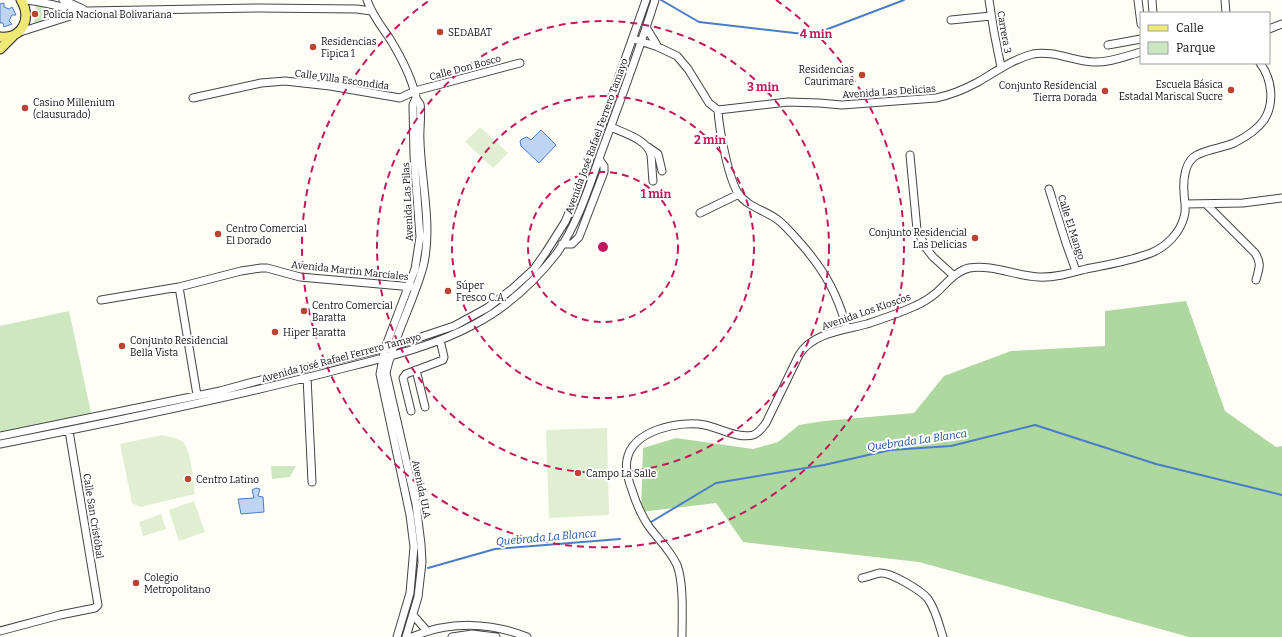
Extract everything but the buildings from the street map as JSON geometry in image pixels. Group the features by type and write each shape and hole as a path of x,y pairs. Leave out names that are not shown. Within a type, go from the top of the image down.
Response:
{"main road":[{"path":"0,49 23,28 26,21 26,13 22,0"},
{"path":"0,37 9,37 16,34"}],"street":[{"path":"22,0 33,0 71,10 87,11 266,8 357,9 371,11"},
{"path":"62,0 87,11"},
{"name":"Avenida Las Pilas","path":"367,0 371,11 399,55 420,104 420,141 426,230 424,265 417,288 394,346"},
{"name":"Avenida José Rafael Ferrero Tamayo","path":"0,436 227,389 394,346 441,331 469,319 487,308 534,269 558,234 572,206 646,0"},
{"name":"Avenida José Rafael Ferrero Tamayo","path":"0,444 69,431 234,395 386,357 440,340 489,316 511,300 536,277 562,244 576,220 586,197 655,0"},
{"name":"Carrera 3","path":"989,0 1002,67"},
{"path":"1138,0 1140,16"},
{"path":"1152,0 1154,12"},
{"path":"1225,0 1226,12"},
{"path":"16,34 87,11"},
{"path":"952,20 992,16"},
{"path":"1270,29 1282,24"},
{"path":"646,27 658,47"},
{"path":"633,39 658,47 677,56 691,74 709,103 718,110 719,125 734,186 739,194 752,206 777,219 793,233 826,274 841,306 847,328"},
{"path":"1108,45 1140,39"},
{"name":"Avenida Las Delicias","path":"718,110 788,102 819,103 842,106 936,98 950,95 961,90 1018,59 1041,53 1095,62 1116,59 1140,52"},
{"name":"Calle Don Bosco","path":"416,95 520,63"},
{"name":"Avenida Los Kioscos","path":"682,637 680,580 677,566 665,544 650,527 643,516 634,495 626,461 631,449 646,435 666,427 705,425 734,434 752,435 759,432 775,407 803,348 810,342 847,328 867,324 915,306 934,294 954,276 964,270 980,267 1040,278 1150,254 1159,250 1174,237 1185,216 1185,172 1187,165 1192,158 1206,151 1232,144 1255,130 1264,121 1269,109 1271,94 1269,81 1261,64"},
{"name":"Calle Villa Escondida","path":"193,98 261,83 286,81 330,86 400,98 416,95"},
{"name":"Avenida Las Pilas","path":"385,348 415,269 420,237 414,149 413,105 416,95"},
{"path":"611,127 644,142 658,154 662,171"},
{"path":"648,147 651,156 653,181"},
{"path":"910,155 917,230 926,248 933,257 942,267 954,276"},
{"path":"562,244 572,244 579,237 604,172 604,166 599,160"},
{"name":"Calle El Mango","path":"1049,189 1076,271"},
{"path":"700,213 739,194"},
{"path":"1185,204 1243,203 1282,198"},
{"path":"1206,204 1255,253 1259,259 1260,265 1256,280"},
{"name":"Avenida Martin Marciales","path":"101,300 179,287 261,268 268,268 300,277 409,286 417,288"},
{"path":"179,287 197,395"},
{"path":"411,411 403,378 406,374 443,360 444,357 440,340"},
{"name":"Avenida ULA","path":"394,346 386,357 380,374 410,515 414,547 410,593 398,636"},
{"name":"Avenida ULA","path":"385,348 386,373 416,504 421,544 422,562 418,597 407,637"},
{"path":"416,370 425,407"},
{"path":"307,377 312,482"},
{"name":"Calle San Cristóbal","path":"0,631 98,606 69,431"},
{"path":"862,578 880,573 890,574 924,595 931,604 943,637"},
{"path":"413,615 427,631"},
{"path":"412,637 427,631 453,626 470,625 495,628 514,632 527,637"},
{"path":"452,637 472,634 496,637"},
{"path":"398,636 407,637"}],"green space":[{"path":"36,4 48,9 64,12 64,14 34,23"},
{"path":"480,127 508,153 493,168 465,142"},
{"path":"1186,301 1225,411 1276,447 1282,446 1282,637 1189,637 919,562 743,542 716,503 641,512 643,448 676,438 753,449 778,442 799,425 824,421 914,413 944,376 1011,351 1105,346 1105,311"},
{"path":"69,311 92,417 0,437 0,326"},
{"name":"Campo La Salle","path":"607,428 609,515 549,518 546,430"},
{"path":"162,435 183,442 186,447 193,474 195,494 140,507 132,503 120,444"},
{"path":"271,466 296,466 290,477 272,479"},
{"path":"194,501 205,532 179,541 169,510"},
{"path":"161,514 166,529 143,536 139,522"}],"water":[{"path":"4,3 4,7 9,9 12,7 16,15 12,15 9,21 12,24 4,27 3,23 0,23 0,4"},
{"path":"541,130 556,145 539,163 521,146 520,141 527,137 531,140"},
{"path":"256,488 260,489 258,496 263,497 264,512 241,514 238,499 254,498 252,490"}],"waterway":[{"path":"661,0 699,22 812,35 904,0"},
{"name":"Quebrada La Blanca","path":"651,522 716,483 824,465 890,450 951,446 1035,425 1156,464 1282,495"},
{"name":"Quebrada La Blanca","path":"428,568 495,549 620,539"}],"place":[{"name":"Policía Nacional Bolivariana","path":"35,14"},
{"name":"SEDABAT","path":"440,32"},
{"name":"Residencias Fipica 1","path":"313,47"},
{"name":"Residencias Caurimare","path":"862,75"},
{"name":"Escuela Básica Estadal Mariscal Sucre","path":"1231,90"},
{"name":"Conjunto Residencial Tierra Dorada","path":"1105,91"},
{"name":"Casino Millenium (clausurado)","path":"25,108"},
{"name":"Centro Comercial El Dorado","path":"218,234"},
{"name":"Conjunto Residencial Las Delicias","path":"975,238"},
{"name":"Súper Fresco C.A.","path":"448,291"},
{"name":"Centro Comercial Baratta","path":"304,311"},
{"name":"Hiper Baratta","path":"275,332"},
{"name":"Conjunto Residencial Bella Vista","path":"122,346"},
{"name":"Campo La Salle","path":"578,473"},
{"name":"Centro Latino","path":"188,479"},
{"name":"Colegio Metropolitano","path":"136,583"}]}
